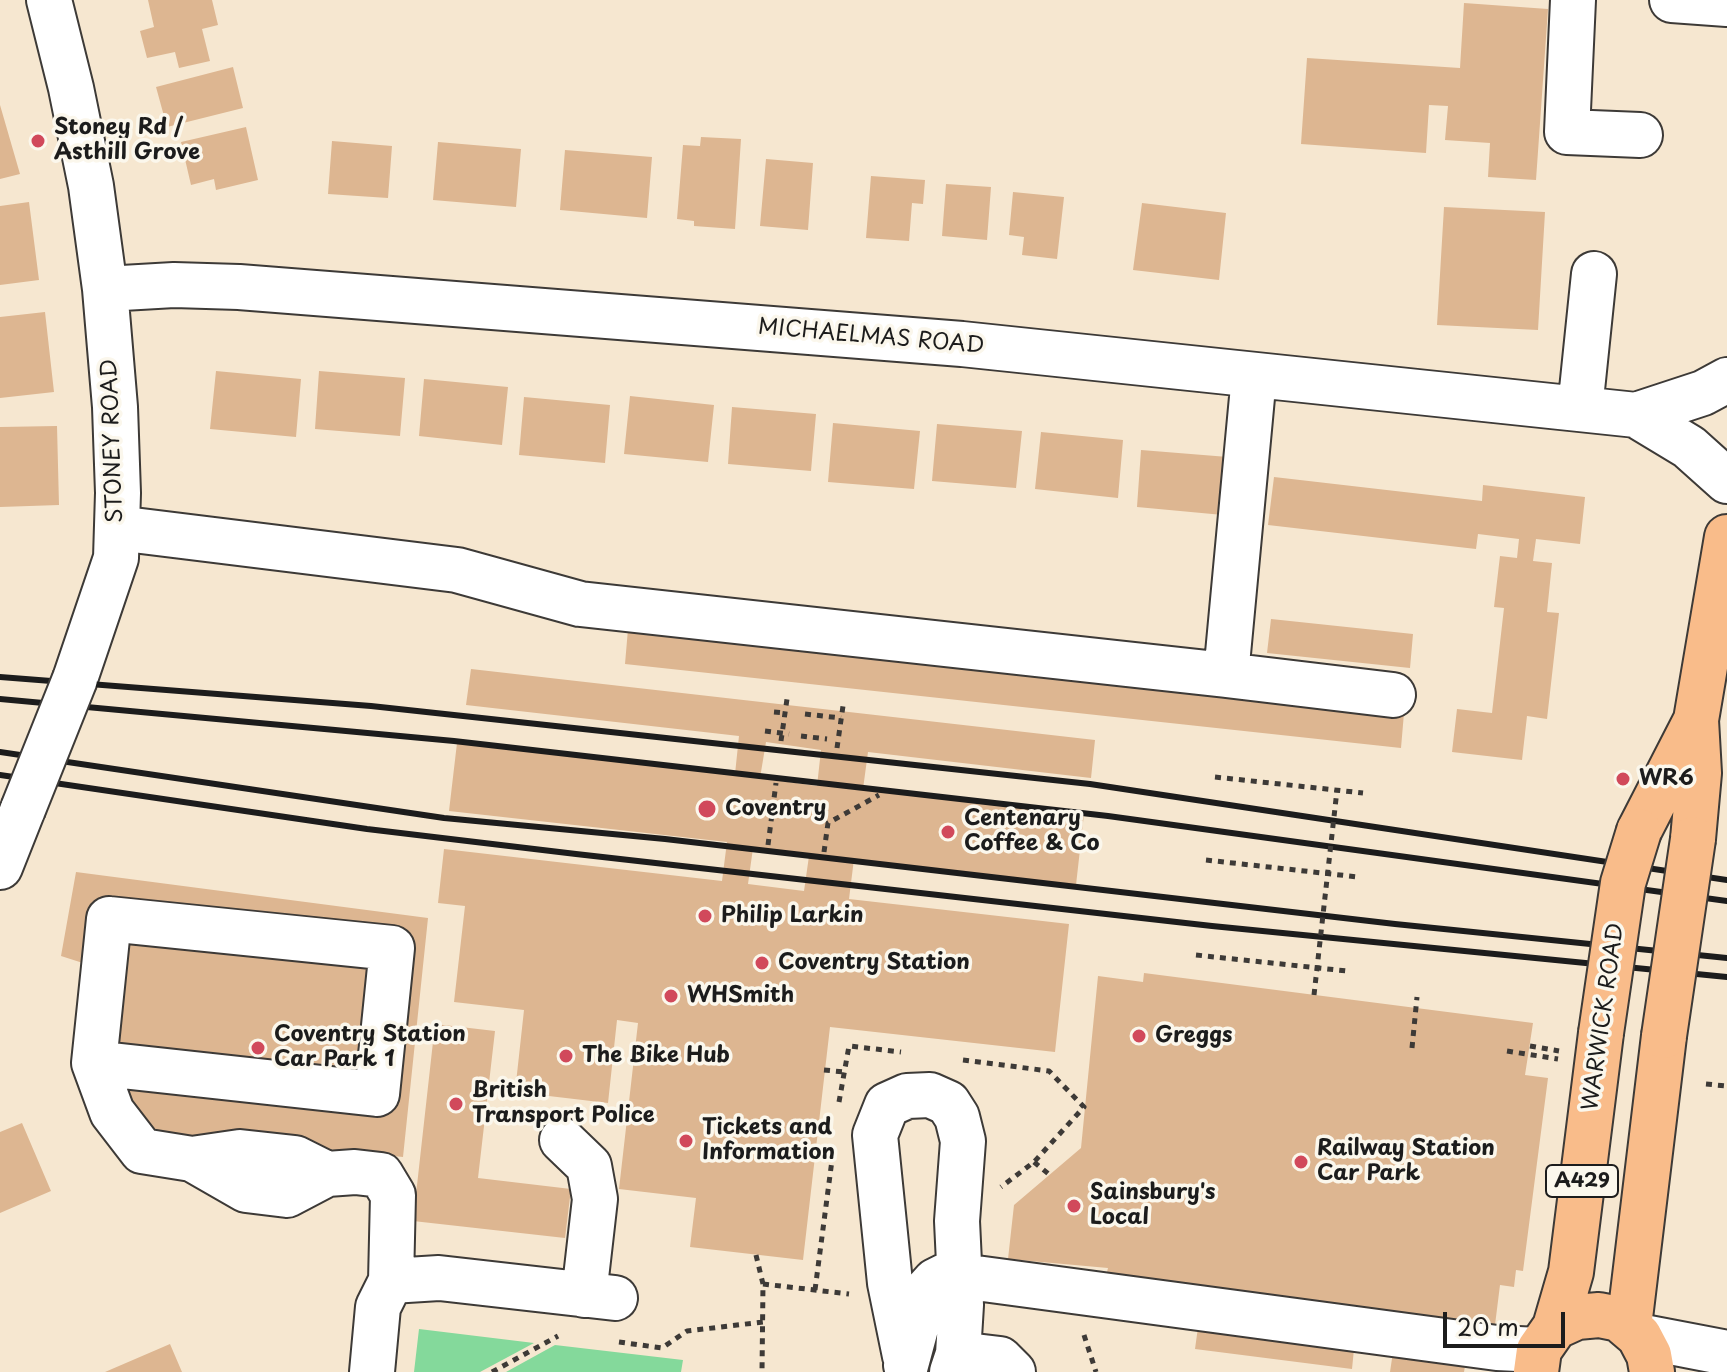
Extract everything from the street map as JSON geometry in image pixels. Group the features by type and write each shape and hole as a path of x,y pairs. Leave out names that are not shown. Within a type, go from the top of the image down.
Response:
{"main road":[{"name":"WARWICK ROAD","path":"1543,1350 1571,1272 1584,1042 1639,831 1696,720 1727,537"},
{"name":"WARWICK ROAD","path":"1640,1345 1664,1036 1693,839 1713,774 1696,720"},
{"path":"1543,1350 1577,1317 1599,1315 1619,1319 1640,1345"}],"street":[{"name":"STONEY ROAD","path":"0,867 75,679 116,543 115,407 105,289 88,171 49,0"},
{"path":"1573,0 1567,132 1640,135"},
{"path":"1672,0 1727,4"},
{"path":"1580,409 1594,274"},
{"name":"MICHAELMAS ROAD","path":"105,289 174,285 239,287 962,344 1636,415 1703,393 1727,380"},
{"path":"1226,675 1254,376"},
{"name":"MICHAELMAS ROAD","path":"1636,415 1689,447 1727,481"},
{"path":"116,543 457,570 580,604 1393,695"},
{"path":"94,1063 377,1094 392,948 94,916 94,1063 112,1112 142,1151 192,1159 246,1190 287,1195 327,1174 355,1172 381,1175 393,1195 391,1281 378,1307 372,1372"},
{"path":"908,1368 890,1283 875,1135 887,1105 907,1096 930,1095 948,1103 957,1117 963,1141 957,1221 961,1276 955,1363 1000,1359 1013,1372"},
{"path":"391,1281 439,1278 600,1297 595,1199 589,1166 562,1140"},
{"path":"908,1368 926,1291 945,1276 1335,1315 1399,1324 1497,1348 1543,1350"},
{"path":"1640,1345 1727,1353"}],"path":[{"path":"781,741 787,699"},
{"path":"837,748 843,706"},
{"path":"774,712 785,713"},
{"path":"805,714 841,718"},
{"path":"765,731 789,734"},
{"path":"801,736 827,739"},
{"path":"1215,777 1363,793"},
{"path":"768,845 776,783"},
{"path":"1314,995 1337,790"},
{"path":"824,852 828,823 879,795"},
{"path":"1206,860 1358,877"},
{"path":"1196,955 1347,971"},
{"path":"1412,1048 1417,997"},
{"path":"1530,1046 1584,1042"},
{"path":"1507,1051 1566,1060"},
{"path":"824,1070 844,1072"},
{"path":"1706,1084 1727,1086"},
{"path":"998,1190 1034,1162 1084,1107"},
{"path":"1034,1162 1051,1176"},
{"path":"756,1255 763,1284 762,1372"},
{"path":"763,1284 855,1295"}],"green space":[{"path":"419,1329 534,1343 480,1372 414,1372"},
{"path":"555,1345 683,1360 681,1372 506,1372"}],"building":[{"path":"148,0 212,0 218,25 202,29 210,61 179,68 175,52 147,58 140,31 154,27"},
{"path":"1464,3 1548,9 1536,180 1488,177 1490,143 1445,140 1448,106 1429,105 1426,153 1301,144 1307,58 1460,68"},
{"path":"233,67 243,108 167,127 156,87"},
{"path":"0,105 20,174 0,179"},
{"path":"246,127 258,180 216,190 214,179 191,185 181,142"},
{"path":"701,137 741,139 735,229 694,226 694,221 677,219 683,145 700,146"},
{"path":"332,141 392,146 388,198 328,194"},
{"path":"438,142 521,149 516,207 433,200"},
{"path":"565,150 652,157 647,218 560,210"},
{"path":"766,159 813,163 808,230 760,226"},
{"path":"871,176 925,180 923,204 912,203 909,241 866,238"},
{"path":"946,184 991,187 987,240 942,236"},
{"path":"1013,192 1064,197 1057,259 1022,255 1024,237 1009,235"},
{"path":"29,202 39,280 0,285 0,206"},
{"path":"1142,203 1226,213 1219,280 1133,270"},
{"path":"1444,207 1545,212 1538,330 1437,325"},
{"path":"45,312 54,392 0,398 0,317"},
{"path":"216,371 301,379 296,437 210,429"},
{"path":"319,371 405,378 400,436 315,429"},
{"path":"424,379 508,387 502,445 419,436"},
{"path":"630,396 714,405 708,462 624,454"},
{"path":"524,397 610,405 605,463 519,455"},
{"path":"732,407 816,414 811,471 728,464"},
{"path":"833,423 920,431 914,489 828,482"},
{"path":"937,424 1022,431 1016,488 932,481"},
{"path":"57,426 59,505 0,507 0,427"},
{"path":"1041,432 1123,440 1118,498 1035,489"},
{"path":"1141,450 1228,457 1223,515 1137,507"},
{"path":"1274,477 1482,501 1483,485 1585,497 1580,544 1536,539 1533,561 1552,563 1547,612 1559,613 1547,719 1527,716 1522,760 1452,752 1457,709 1492,713 1504,608 1494,607 1500,556 1517,558 1519,539 1478,534 1476,549 1268,525"},
{"path":"1271,619 1413,634 1410,668 1267,653"},
{"path":"628,629 1404,713 1401,748 625,664"},
{"name":"Coventry Station","path":"471,669 1095,740 1091,778 868,752 863,789 1084,814 1076,885 854,859 849,899 1069,924 1055,1052 830,1027 803,1260 690,1247 696,1198 619,1189 638,1023 617,1020 608,1103 515,1092 524,1010 454,1002 465,906 438,903 444,849 722,881 727,842 449,811 457,743 735,774 739,736 466,705","holes":["766,742 821,750 817,786 760,778","753,848 809,856 804,891 748,884"]},
{"name":"Coventry Station Car Park 1","path":"76,872 428,918 403,1157 93,1125 111,972 61,956"},
{"name":"Railway Station Car Park","path":"1144,973 1533,1023 1525,1075 1548,1078 1523,1271 1516,1270 1514,1287 1500,1285 1495,1325 1106,1276 1108,1268 1008,1259 1014,1205 1081,1148 1098,976 1143,982"},
{"name":"British Transport Police","path":"435,1024 495,1031 478,1178 571,1189 565,1238 413,1221"},
{"path":"22,1123 51,1191 0,1213 0,1132"},
{"path":"1199,1320 1355,1339 1352,1369 1195,1349"},
{"path":"170,1344 182,1372 105,1372"},
{"path":"1394,1345 1467,1355 1464,1372 1390,1372"}],"railway":[{"path":"0,677 371,706 1090,784 1727,880"},
{"path":"0,699 454,741 1108,816 1727,901"},
{"path":"0,752 444,818 665,839 1395,924 1727,958"},
{"path":"0,775 367,829 576,854 1212,926 1727,977"}],"place":[{"name":"Stoney Rd / Asthill Grove","path":"38,141"},
{"name":"WR6","path":"1623,779"},
{"name":"Coventry","path":"707,809"},
{"name":"Centenary Coffee & Co","path":"948,832"},
{"name":"Philip Larkin","path":"705,916"},
{"name":"Coventry Station","path":"762,963"},
{"name":"WHSmith","path":"671,996"},
{"name":"Greggs","path":"1139,1036"},
{"name":"Coventry Station Car Park 1","path":"258,1048"},
{"name":"The Bike Hub","path":"566,1056"},
{"name":"British Transport Police","path":"456,1104"},
{"name":"Tickets and Information","path":"686,1141"},
{"name":"Railway Station Car Park","path":"1301,1162"},
{"name":"Sainsbury's Local","path":"1074,1206"}]}
